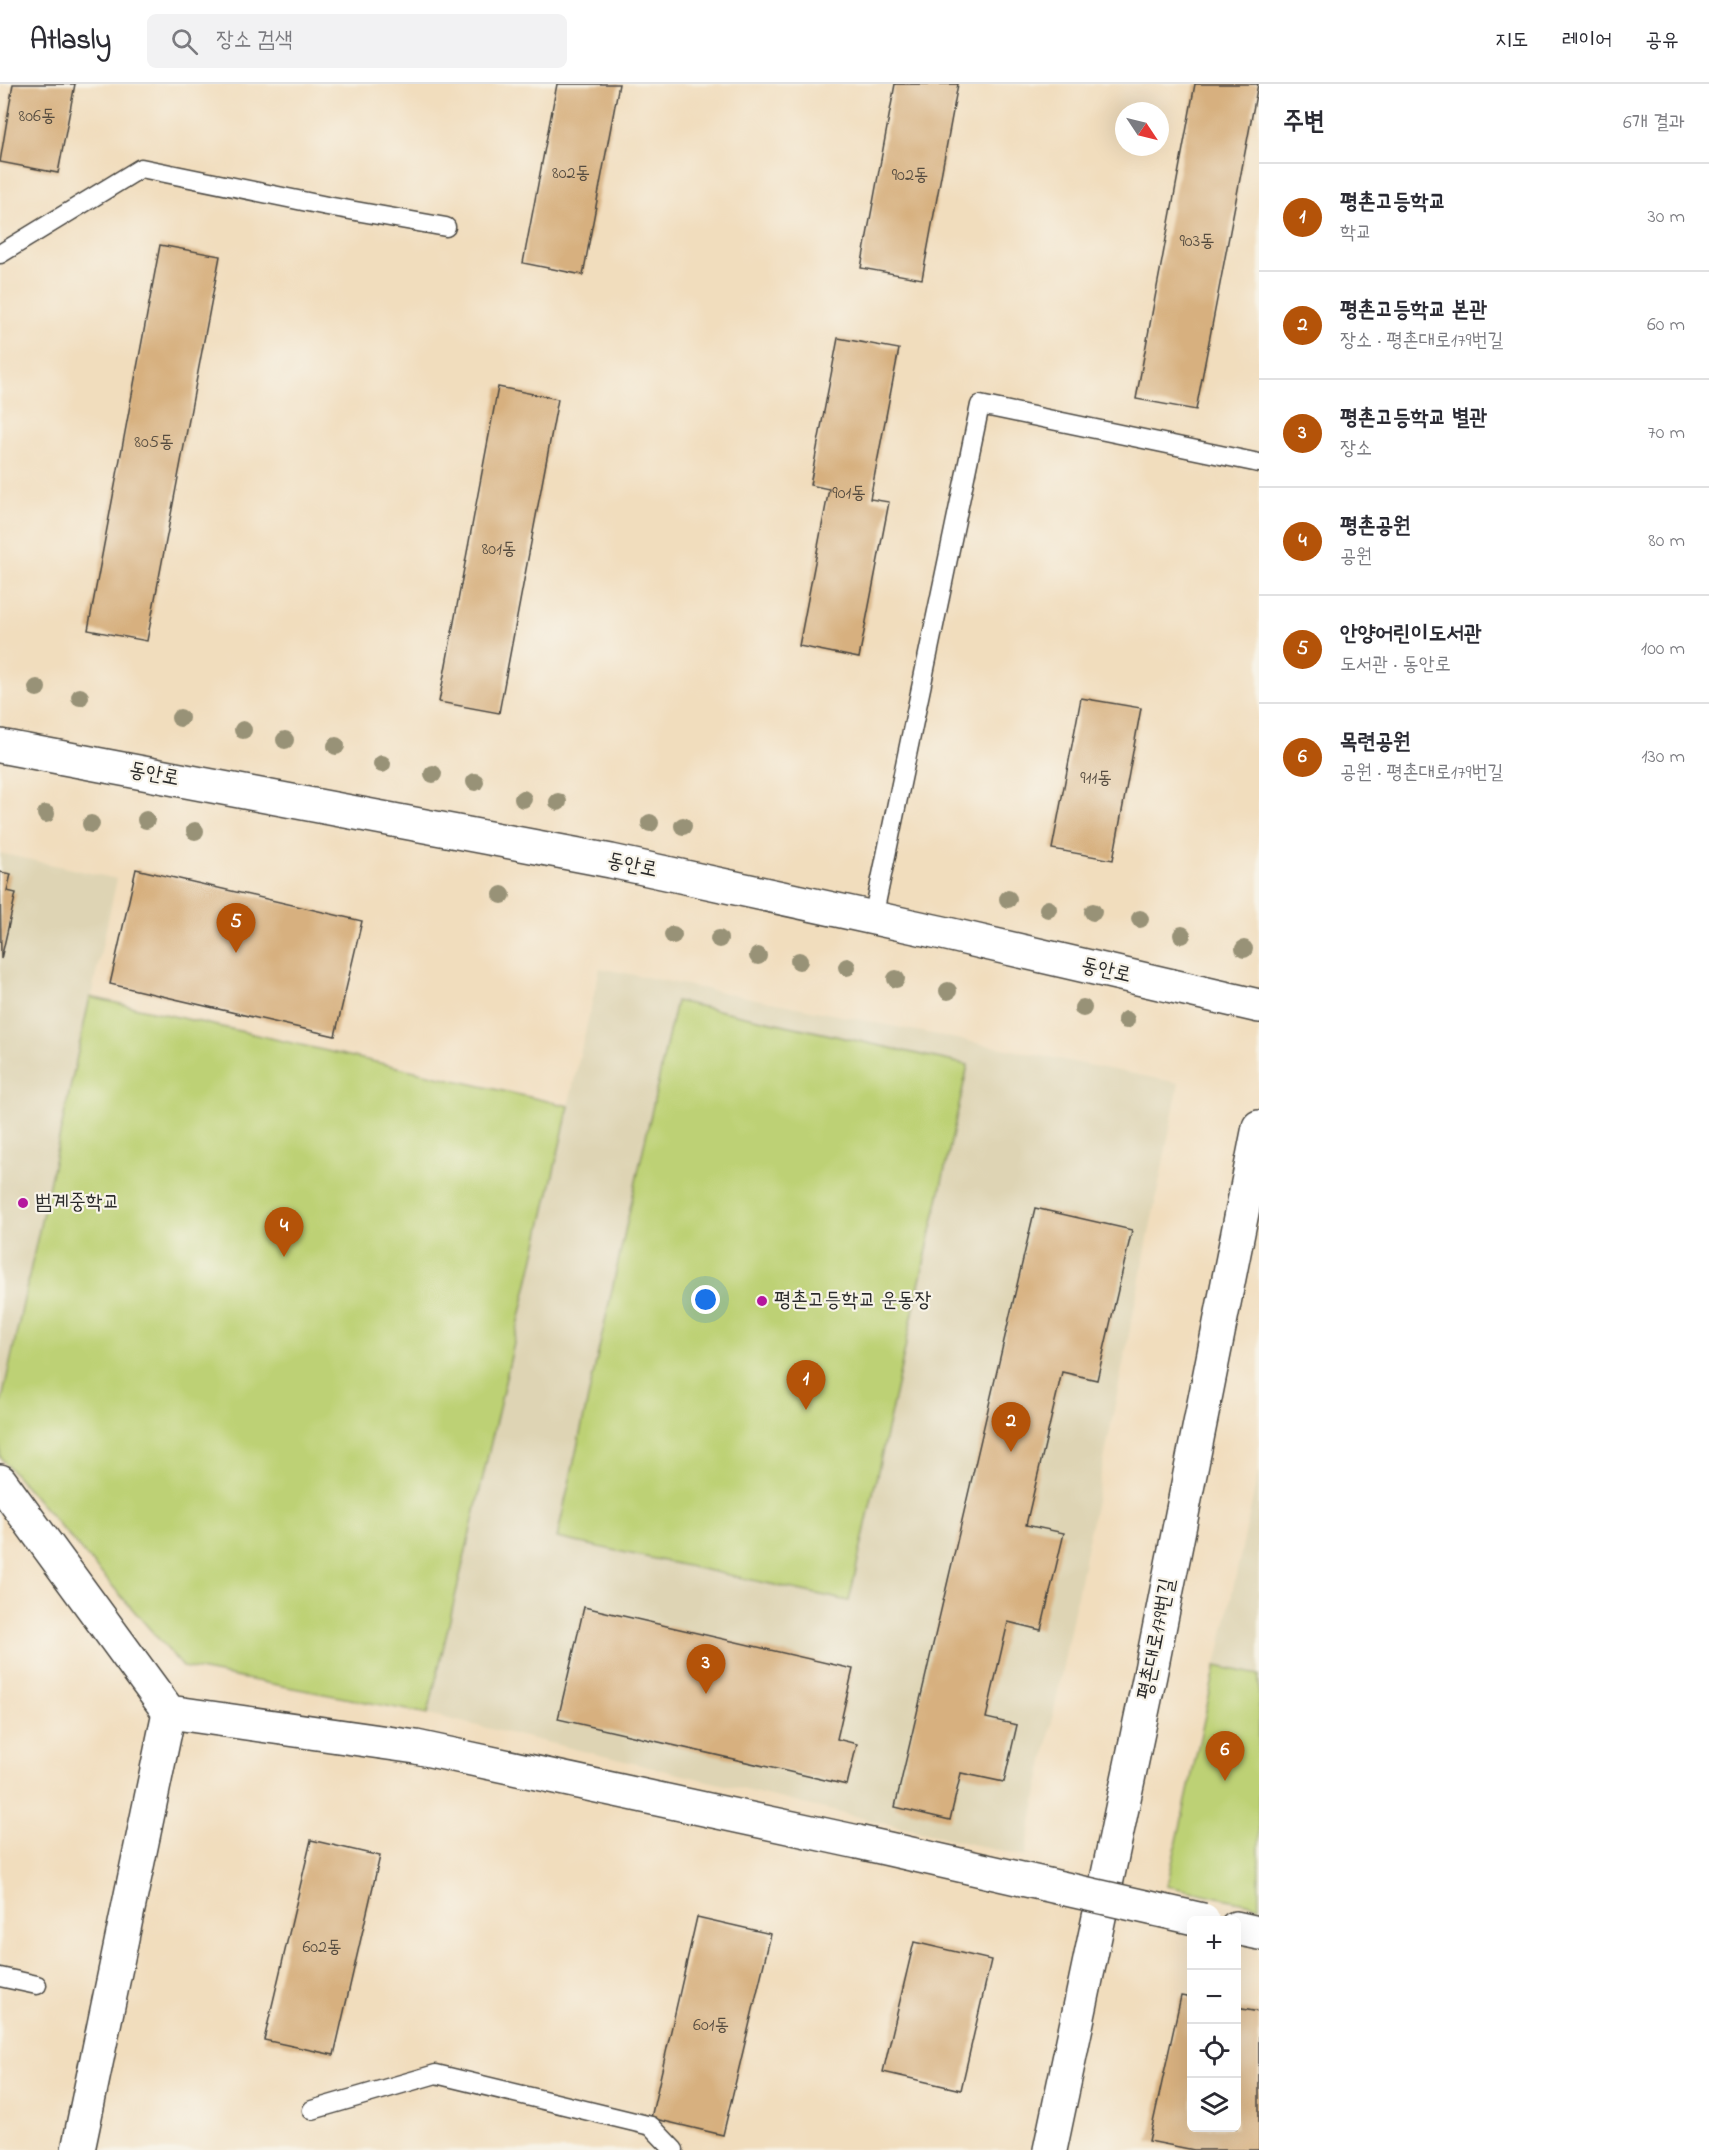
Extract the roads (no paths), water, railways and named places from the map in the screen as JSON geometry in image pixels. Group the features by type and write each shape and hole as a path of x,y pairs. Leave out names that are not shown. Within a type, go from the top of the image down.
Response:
{"street":[{"name":"동안로","path":"0,746 611,861 1259,1006"},
{"name":"평촌대로179번길","path":"1050,2150 1147,1686 1259,1127"},
{"path":"0,1481 169,1712 416,1747 858,1842 1187,1916"},
{"path":"78,2150 169,1712"},
{"path":"1241,1929 1259,1933"}],"lane":[{"path":"0,254 141,168 316,204 446,227"},
{"path":"873,918 980,405 1259,463"},
{"path":"0,1977 37,1984"},
{"path":"312,2110 436,2074 651,2126 674,2150"}],"place":[{"name":"안양어린이도서관","path":"236,953"},
{"name":"범계중학교","path":"23,1203"},
{"name":"평촌공원","path":"284,1257"},
{"name":"평촌고등학교 운동장","path":"762,1301"},
{"name":"평촌고등학교","path":"806,1410"},
{"name":"평촌고등학교 본관","path":"1011,1452"},
{"name":"평촌고등학교 별관","path":"706,1694"},
{"name":"목련공원","path":"1225,1781"}]}
